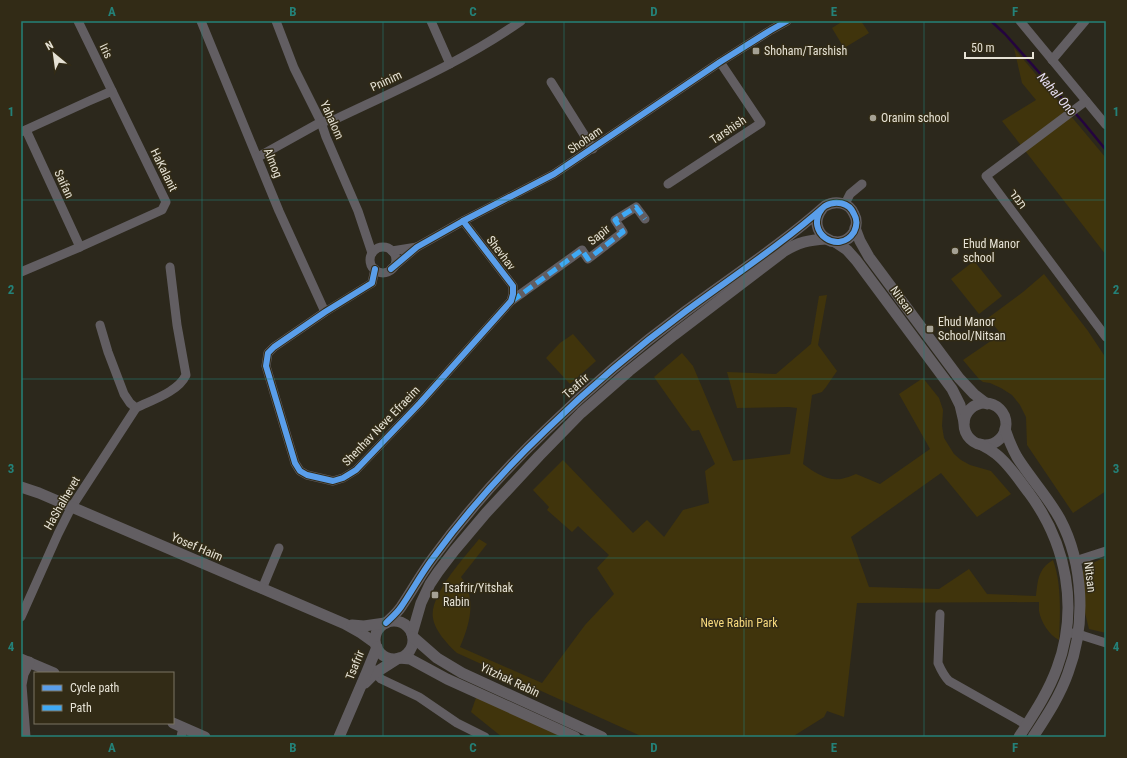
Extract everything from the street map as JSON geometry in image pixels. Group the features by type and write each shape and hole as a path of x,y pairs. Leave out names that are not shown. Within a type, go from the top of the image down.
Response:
{"street":[{"name":"Iris","path":"78,21 112,91"},
{"name":"Almog","path":"202,21 279,211 325,312"},
{"name":"Yahalom","path":"276,21 294,68 321,122 326,137 358,210 372,253"},
{"path":"430,21 450,64"},
{"name":"Pninim","path":"258,157 321,122 336,119 450,64 481,47 522,21"},
{"name":"Shoham","path":"391,270 417,247 463,221 554,174 720,62 787,21"},
{"path":"1020,21 1106,125"},
{"path":"1052,60 1085,21"},
{"name":"Tarshish","path":"668,184 761,123 720,62"},
{"path":"551,82 593,149"},
{"path":"23,131 112,91"},
{"name":"HaKalanit","path":"21,272 162,210 166,202 112,91"},
{"name":"תמר","path":"1086,100 986,176 1106,337"},
{"name":"Saifan","path":"23,131 80,247"},
{"path":"845,204 850,194 862,184"},
{"path":"831,203 845,204 851,208 854,213 856,228 853,233 842,241 831,240 821,234 817,219 822,209 831,203"},
{"name":"Sapir","path":"512,301 582,250 588,259 623,232 615,220 631,210 636,207 645,219"},
{"name":"Tsafrir","path":"386,623 400,608 432,560 465,518 515,461 559,417 647,341 791,234 822,209"},
{"name":"Shevhav","path":"463,221 513,286 512,301"},
{"name":"Nitsan","path":"856,228 860,241 869,257 959,378 974,394 987,404"},
{"name":"Yahalom","path":"365,230 382,247"},
{"name":"Tsafrir","path":"412,636 424,595 430,584 454,551 516,480 581,413 628,371 783,252 808,240 831,240"},
{"name":"Nitsan","path":"831,240 842,245 856,260 952,389 960,405 964,422"},
{"path":"382,247 392,251 396,258 394,266 391,270 383,272 375,270 371,262 372,253 378,248 382,247"},
{"name":"Shoham","path":"392,251 417,247"},
{"path":"100,325 108,352 124,394 130,403 136,408 174,389 182,382 186,375 177,325 170,267"},
{"name":"Shenhav Neve Efraeim","path":"375,270 372,284 325,312 274,347 268,353 266,366 297,467 300,471 307,475 333,481 343,478 356,470 420,403 512,301"},
{"path":"979,404 987,404 994,406 1000,411 1004,417 1005,429 1002,436 996,441 989,444 980,444 972,441 967,434 964,422 967,414 972,408 979,404"},
{"name":"HaShalhevet","path":"21,617 71,508 136,408"},
{"name":"Nitsan","path":"1005,429 1017,457 1061,520 1075,561 1078,580 1080,623 1073,658 1068,674 1054,703 1033,737"},
{"name":"Nitsan","path":"980,444 996,454 1010,469 1033,499 1047,521 1059,549 1066,581 1068,613 1067,632 1061,656 1052,681 1019,737"},
{"name":"Yosef Haim","path":"21,481 39,494"},
{"name":"Yosef Haim","path":"21,487 345,624 361,632 376,645"},
{"path":"262,589 278,548"},
{"path":"1075,561 1106,551"},
{"path":"940,614 938,662 940,670 944,676 949,681 1027,725"},
{"path":"393,621 402,623 409,629 412,636 412,645 409,651 404,656 398,658 392,659 384,656 380,653 376,645 376,632 386,623 393,621"},
{"name":"Yosef Haim","path":"345,624 364,626 386,623"},
{"path":"1067,632 1106,643"},
{"name":"Yitzhak Rabin","path":"412,636 437,658 462,673 602,737"},
{"name":"Tsafrir","path":"339,737 358,693 372,668 376,645"},
{"name":"Tsafrir","path":"372,668 398,658"},
{"name":"Yitzhak Rabin","path":"398,658 410,660 447,679 575,737"},
{"path":"25,737 21,685 25,660 52,672"},
{"path":"372,668 381,678 419,697 457,723 485,737"},
{"path":"179,729 205,737"}],"green space":[{"path":"843,21 861,21 869,33 844,48 832,28"},
{"path":"1014,48 1106,158 1106,255 1002,121 1036,100 1022,83"},
{"path":"974,261 1002,296 979,314 951,279"},
{"path":"1044,274 1088,331 1106,358 1106,491 1073,513 1027,445 1026,417 1020,405 1012,395 1001,388 990,383 983,382 979,379 963,360 1001,334 988,318"},
{"name":"Neve Rabin Park","path":"827,295 818,345 837,371 822,392 812,395 803,464 816,473 830,479 847,478 856,474 880,484 930,449 899,394 923,378 939,398 943,410 942,426 944,438 954,454 970,465 991,471 1011,494 977,517 941,473 851,537 869,587 939,589 969,569 987,594 1036,596 1040,575 1044,567 1053,560 1059,589 1059,640 1049,632 1044,624 1039,611 1039,602 857,603 844,717 827,711 824,717 792,737 643,737 457,653 451,647 435,626 433,609 442,588 449,577 479,539 487,544 461,577 469,594 470,611 467,629 460,647 542,683 585,625 614,594 597,568 609,555 578,526 572,532 547,510 549,507 533,490 563,460 633,533 647,520 664,537 683,510 709,503 705,471 715,464 699,430 692,431 654,377 682,353 693,366 733,461 790,454 797,408 737,408 727,372 776,374 811,344 819,296"},
{"path":"573,334 596,361 570,384 546,358 560,343"},
{"path":"1106,558 1106,633 1089,629 1081,597 1082,572 1087,566"},
{"path":"477,695 565,737 502,737 471,712"}],"waterway":[{"name":"Nahal Ono","path":"991,21 1005,34 1106,150"}],"marked path":[{"path":"512,301 582,250 588,259 623,232 615,220 636,207 645,219"}],"cycle path":[{"path":"391,269 417,247 463,221 554,174 720,62 787,21"},
{"path":"386,623 399,609 446,541 486,492 579,398 614,368 667,325 774,247 825,206 833,203 841,203 852,210 856,218 856,225 854,232 848,239 840,242 833,241 820,233 817,226 818,218 822,209"},
{"path":"375,269 372,283 325,312 274,347 268,353 266,366 295,463 300,471 307,475 333,481 343,478 356,470 420,403 511,301 513,286 463,221"}],"place":[{"name":"Shoham/Tarshish","path":"756,51"},
{"name":"Oranim school","path":"873,118"},
{"name":"Ehud Manor school","path":"955,251"},
{"name":"Ehud Manor School/Nitsan","path":"930,329"},
{"name":"Tsafrir/Yitshak Rabin","path":"435,595"}]}
